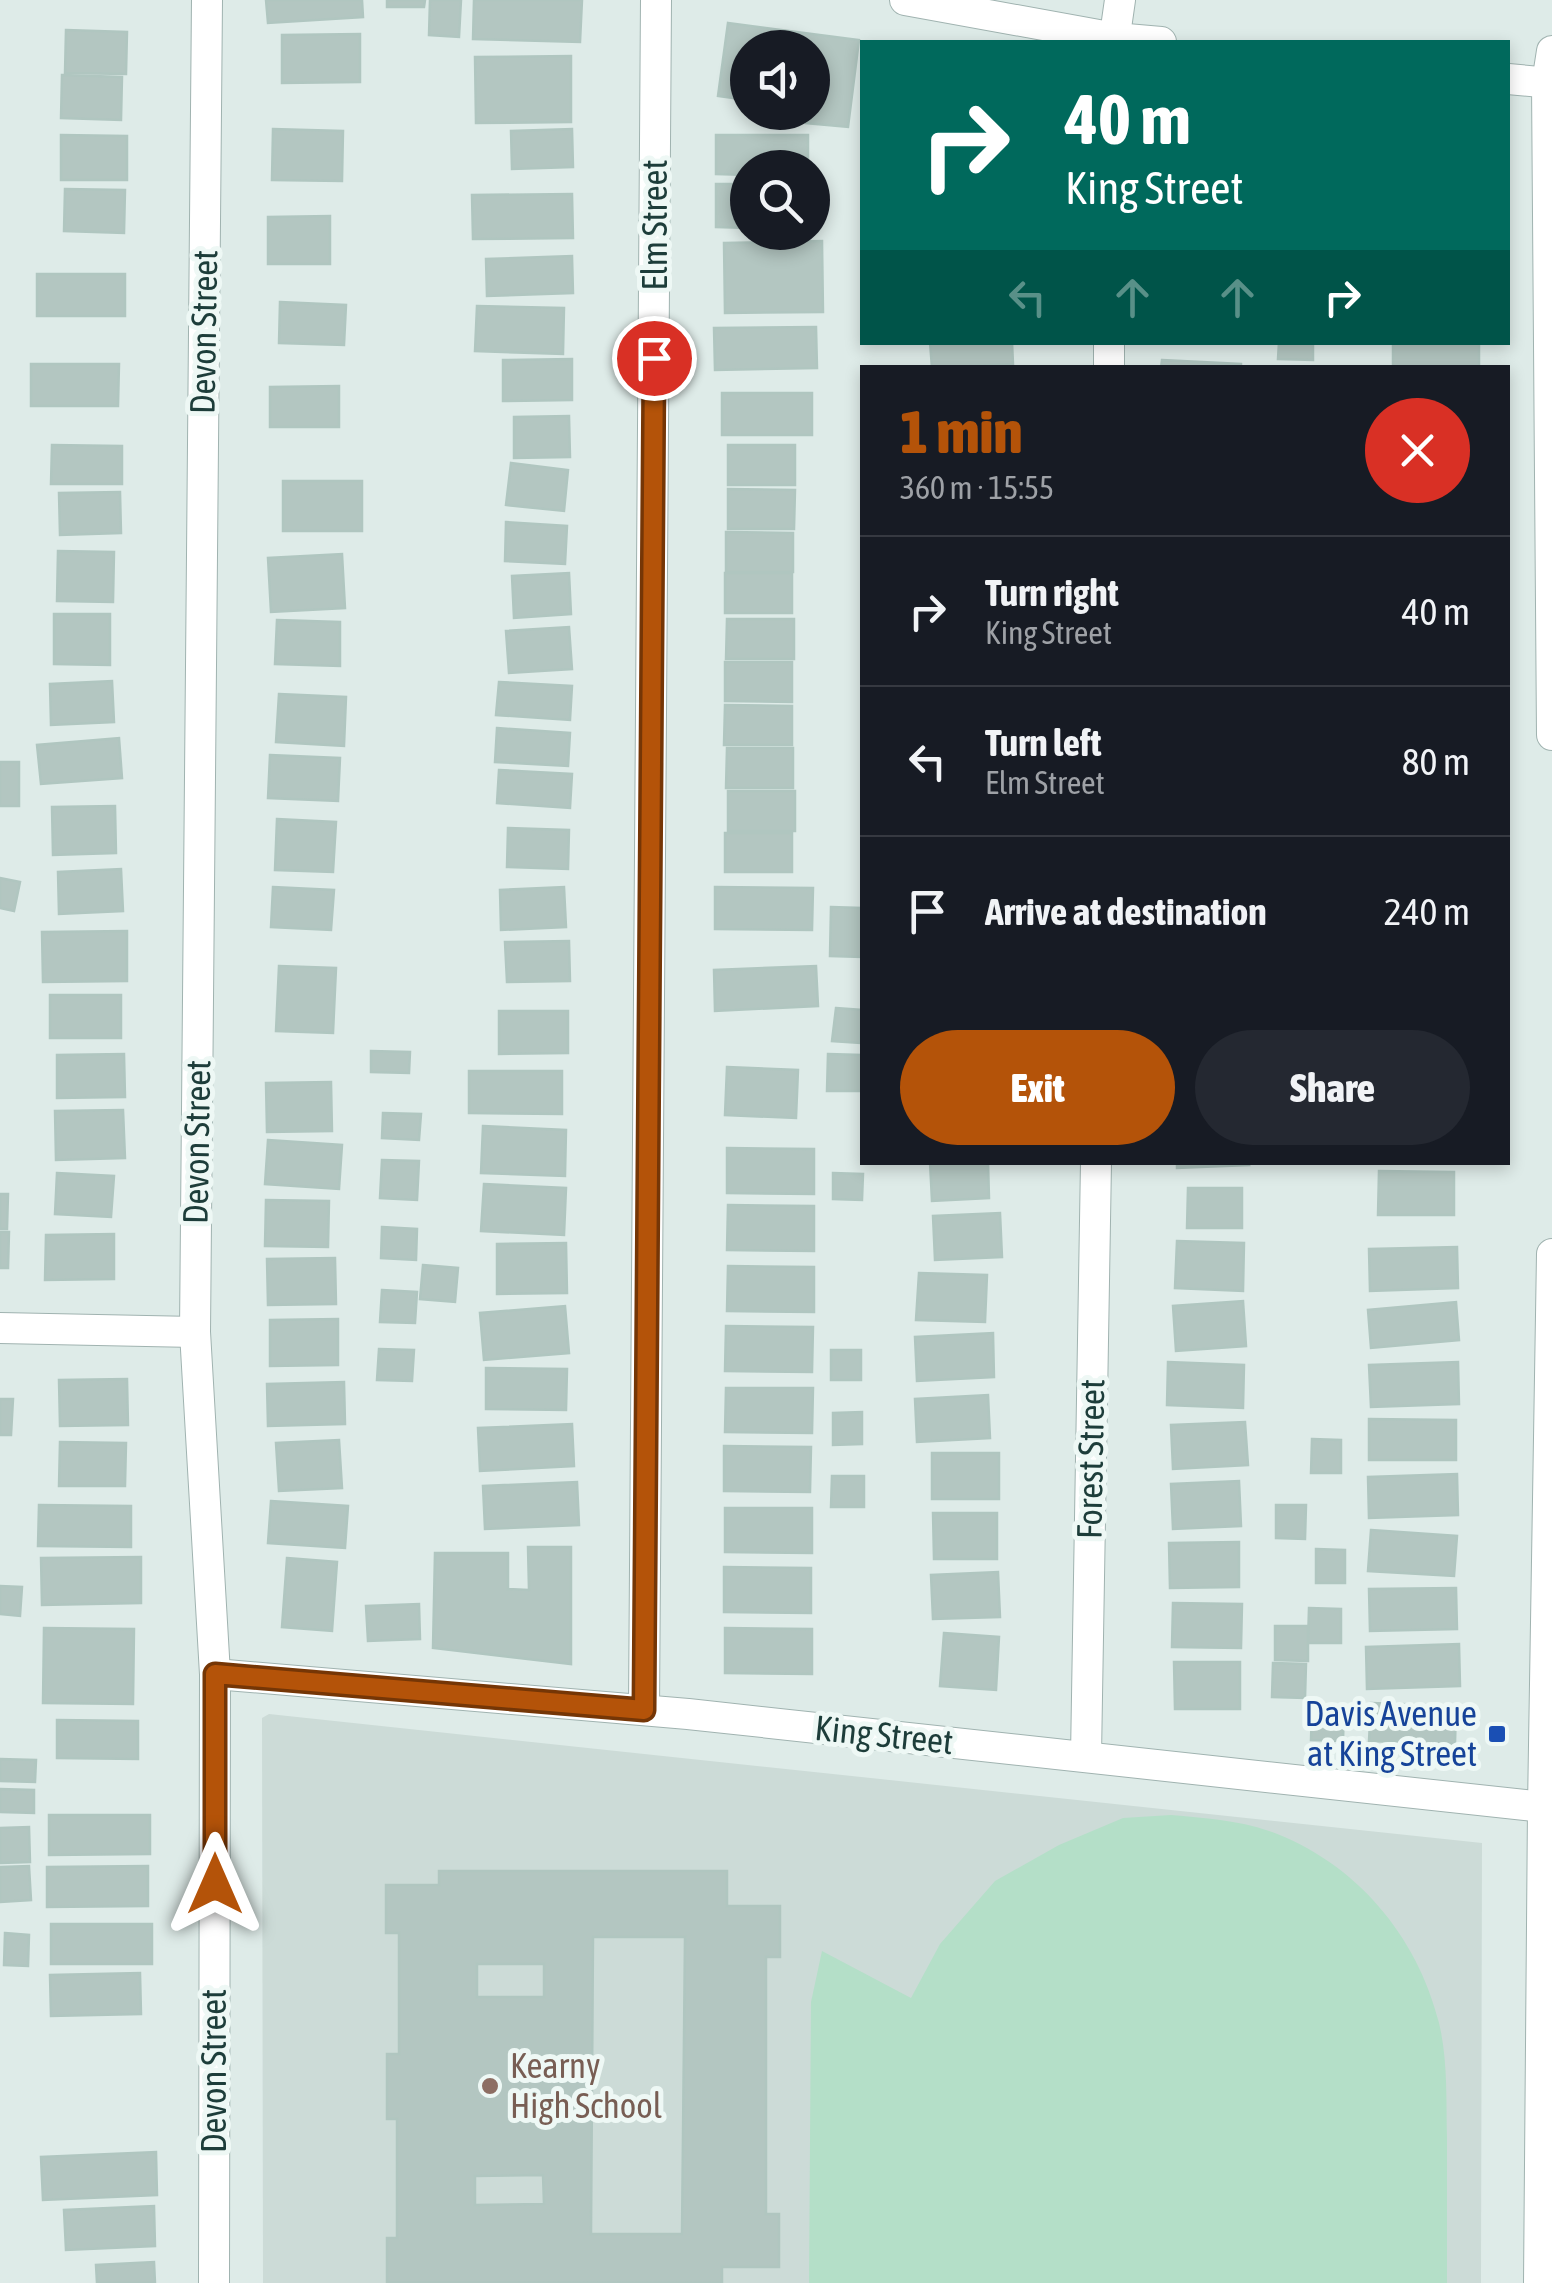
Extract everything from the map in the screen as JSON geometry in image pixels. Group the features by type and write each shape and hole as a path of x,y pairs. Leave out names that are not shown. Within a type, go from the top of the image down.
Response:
{"street":[{"name":"Devon Street","path":"207,0 194,1332 215,1674 214,2283"},
{"name":"Elm Street","path":"644,1710 656,0"},
{"path":"905,0 1114,40 1120,0"},
{"path":"1552,51 1552,735"},
{"path":"1510,78 1550,83"},
{"name":"Forest Street","path":"1086,1756 1096,1165"},
{"path":"1540,2283 1552,1254"},
{"path":"0,1328 194,1332"},
{"name":"King Street","path":"215,1674 644,1710 1548,1807"}],"shaded area":[{"path":"269,1714 1482,1843 1481,2283 263,2283 262,1718"}],"green space":[{"path":"1171,1815 1245,1824 1269,1831 1329,1862 1378,1906 1415,1960 1429,1991 1444,2051 1447,2283 809,2283 811,2002 822,1951 911,1998 940,1944 995,1881 1059,1845 1123,1818"}],"building":[{"path":"266,0 362,0 363,17 268,23"},
{"path":"387,0 425,0 424,7 387,7"},
{"path":"430,0 461,0 459,37 429,35"},
{"path":"474,0 582,0 580,42 473,39"},
{"path":"728,23 782,30 730,30 730,98 718,96"},
{"path":"66,30 127,32 126,74 65,73"},
{"path":"360,34 360,82 282,83 282,35"},
{"path":"830,36 859,40 848,127 830,125"},
{"path":"571,56 571,122 476,123 475,57"},
{"path":"62,75 122,77 121,120 61,118"},
{"path":"273,129 343,131 342,181 272,180"},
{"path":"572,129 573,167 512,169 511,131"},
{"path":"61,135 127,136 127,180 61,180"},
{"path":"716,135 808,135 808,150 730,150 730,174 716,174"},
{"path":"716,184 730,184 730,227 716,227"},
{"path":"65,189 125,190 124,233 64,231"},
{"path":"572,194 573,238 473,239 472,195"},
{"path":"330,216 330,264 268,264 268,217"},
{"path":"724,243 730,243 730,250 822,250 823,312 725,313"},
{"path":"572,256 573,293 487,296 486,259"},
{"path":"37,274 125,274 125,316 37,316"},
{"path":"280,302 346,305 344,345 279,343"},
{"path":"477,306 564,308 563,354 475,351"},
{"path":"816,327 817,368 715,370 714,328"},
{"path":"930,345 1012,345 1013,364 932,365"},
{"path":"1279,345 1313,345 1313,360 1278,359"},
{"path":"1393,345 1479,345 1479,365 1393,365"},
{"path":"572,359 572,400 503,401 503,360"},
{"path":"1162,360 1241,364 1241,365 1161,365"},
{"path":"31,364 119,364 118,406 31,406"},
{"path":"339,386 339,427 270,427 270,387"},
{"path":"722,393 812,393 812,435 722,435"},
{"path":"569,416 570,457 514,458 514,417"},
{"path":"52,445 122,446 122,484 51,484"},
{"path":"728,445 795,445 795,485 728,485"},
{"path":"511,463 568,470 564,511 506,505"},
{"path":"283,481 362,481 362,531 283,531"},
{"path":"728,489 795,490 794,529 728,529"},
{"path":"120,492 121,533 60,535 59,493"},
{"path":"506,522 567,526 565,564 505,561"},
{"path":"726,532 793,533 793,572 726,572"},
{"path":"58,551 114,552 113,602 57,601"},
{"path":"342,554 345,608 271,612 268,558"},
{"path":"569,573 571,614 514,618 512,576"},
{"path":"725,573 792,573 792,613 725,613"},
{"path":"54,614 110,614 110,665 54,664"},
{"path":"727,619 794,619 794,659 726,659"},
{"path":"277,620 340,622 340,666 275,664"},
{"path":"569,627 572,669 509,673 506,631"},
{"path":"725,662 792,662 792,702 725,701"},
{"path":"112,681 114,722 51,725 50,684"},
{"path":"499,682 572,686 570,720 496,715"},
{"path":"279,694 346,697 344,746 276,742"},
{"path":"725,705 792,706 792,745 724,745"},
{"path":"497,728 570,733 568,766 495,762"},
{"path":"119,738 122,778 41,784 37,745"},
{"path":"727,748 793,748 793,788 726,788"},
{"path":"270,755 340,758 338,801 268,798"},
{"path":"0,762 19,762 19,806 0,806"},
{"path":"499,770 572,774 570,808 497,803"},
{"path":"728,791 795,791 795,831 728,831"},
{"path":"115,806 116,853 53,855 52,807"},
{"path":"277,819 336,822 333,872 275,870"},
{"path":"508,828 569,830 568,869 507,867"},
{"path":"725,833 792,833 792,872 725,872"},
{"path":"121,869 123,911 59,914 58,872"},
{"path":"0,878 20,882 14,911 0,908"},
{"path":"273,887 334,890 331,930 271,927"},
{"path":"564,887 566,927 501,930 500,890"},
{"path":"715,887 813,888 812,930 715,929"},
{"path":"831,907 860,908 860,957 830,956"},
{"path":"127,931 127,981 43,982 42,932"},
{"path":"569,941 570,981 507,982 505,942"},
{"path":"279,966 336,968 333,1033 276,1031"},
{"path":"816,966 818,1006 715,1011 714,970"},
{"path":"50,995 121,995 121,1038 50,1038"},
{"path":"836,1008 860,1010 860,1043 832,1041"},
{"path":"499,1011 568,1011 568,1053 499,1054"},
{"path":"371,1051 410,1052 409,1073 371,1072"},
{"path":"124,1054 125,1097 57,1098 57,1055"},
{"path":"828,1054 860,1055 860,1091 827,1091"},
{"path":"727,1067 798,1070 796,1118 725,1115"},
{"path":"469,1071 562,1071 562,1114 469,1113"},
{"path":"331,1082 332,1131 267,1132 266,1083"},
{"path":"123,1110 125,1158 56,1160 55,1111"},
{"path":"383,1113 421,1114 419,1140 382,1138"},
{"path":"483,1126 566,1130 565,1176 481,1173"},
{"path":"268,1140 342,1145 339,1189 265,1184"},
{"path":"727,1148 814,1149 814,1194 727,1193"},
{"path":"382,1160 419,1161 417,1200 380,1198"},
{"path":"930,1165 988,1165 989,1198 932,1201"},
{"path":"1177,1165 1249,1165 1177,1168"},
{"path":"1379,1171 1454,1172 1454,1215 1378,1215"},
{"path":"57,1173 114,1176 111,1217 55,1214"},
{"path":"833,1173 863,1174 862,1200 833,1199"},
{"path":"484,1184 566,1188 564,1235 481,1231"},
{"path":"1188,1188 1242,1188 1242,1228 1187,1228"},
{"path":"0,1194 8,1194 7,1229 0,1229"},
{"path":"266,1200 329,1201 328,1247 265,1246"},
{"path":"728,1205 814,1206 814,1251 727,1250"},
{"path":"1000,1213 1002,1257 935,1260 933,1216"},
{"path":"382,1227 417,1229 416,1260 381,1258"},
{"path":"0,1232 9,1232 8,1268 0,1268"},
{"path":"114,1234 114,1279 45,1280 46,1235"},
{"path":"1177,1241 1244,1243 1243,1291 1175,1288"},
{"path":"566,1243 567,1293 497,1294 497,1244"},
{"path":"1457,1247 1458,1288 1370,1291 1369,1249"},
{"path":"335,1258 336,1304 268,1305 267,1259"},
{"path":"423,1265 458,1268 455,1302 420,1299"},
{"path":"728,1266 814,1267 814,1312 727,1311"},
{"path":"919,1273 987,1275 985,1322 916,1320"},
{"path":"382,1290 417,1292 415,1323 380,1322"},
{"path":"1243,1301 1246,1346 1176,1351 1173,1306"},
{"path":"1456,1302 1459,1340 1371,1348 1368,1310"},
{"path":"565,1306 569,1353 484,1360 480,1313"},
{"path":"338,1319 338,1365 270,1366 270,1320"},
{"path":"726,1326 813,1327 812,1372 725,1371"},
{"path":"993,1333 994,1377 917,1381 915,1337"},
{"path":"379,1349 414,1350 412,1381 377,1380"},
{"path":"831,1350 861,1350 861,1380 831,1380"},
{"path":"1168,1362 1244,1365 1243,1408 1167,1405"},
{"path":"1458,1362 1459,1404 1371,1407 1369,1365"},
{"path":"486,1368 567,1369 566,1410 486,1409"},
{"path":"127,1379 128,1425 60,1426 59,1380"},
{"path":"344,1382 345,1424 268,1426 267,1384"},
{"path":"726,1388 813,1388 812,1433 725,1432"},
{"path":"988,1395 990,1438 917,1442 915,1399"},
{"path":"0,1399 13,1399 11,1435 0,1435"},
{"path":"862,1412 862,1444 833,1445 833,1413"},
{"path":"1369,1419 1456,1420 1456,1460 1369,1460"},
{"path":"1245,1422 1248,1465 1173,1469 1171,1425"},
{"path":"572,1424 574,1466 480,1471 478,1428"},
{"path":"1312,1439 1341,1440 1341,1473 1311,1473"},
{"path":"339,1440 342,1488 279,1491 276,1443"},
{"path":"60,1442 126,1443 125,1486 59,1486"},
{"path":"724,1446 811,1447 810,1492 724,1491"},
{"path":"932,1453 999,1453 999,1499 932,1499"},
{"path":"1457,1474 1458,1515 1369,1518 1368,1477"},
{"path":"832,1476 864,1476 864,1507 831,1507"},
{"path":"1239,1481 1241,1526 1173,1529 1171,1484"},
{"path":"577,1482 579,1525 485,1529 483,1486"},
{"path":"271,1501 348,1506 345,1548 268,1543"},
{"path":"39,1505 131,1506 131,1547 38,1546"},
{"path":"1276,1505 1306,1505 1305,1539 1276,1538"},
{"path":"725,1508 812,1508 812,1553 725,1552"},
{"path":"933,1513 997,1513 997,1559 934,1559"},
{"path":"1371,1530 1457,1536 1454,1576 1368,1571"},
{"path":"1239,1542 1239,1587 1170,1588 1169,1543"},
{"path":"528,1547 571,1547 571,1664 433,1648 435,1553 508,1553 508,1589 529,1590"},
{"path":"1316,1549 1345,1550 1345,1583 1316,1583"},
{"path":"141,1557 141,1603 42,1605 41,1558"},
{"path":"287,1558 337,1562 332,1631 282,1627"},
{"path":"724,1567 811,1568 811,1613 724,1612"},
{"path":"998,1572 1000,1617 933,1619 931,1575"},
{"path":"0,1586 22,1587 20,1616 0,1614"},
{"path":"1456,1588 1457,1629 1370,1631 1369,1589"},
{"path":"1173,1603 1242,1604 1241,1648 1172,1647"},
{"path":"419,1604 420,1639 368,1641 366,1606"},
{"path":"1309,1608 1341,1609 1341,1643 1308,1643"},
{"path":"1275,1626 1308,1626 1308,1661 1275,1660"},
{"path":"44,1628 134,1629 133,1704 43,1703"},
{"path":"725,1628 812,1629 812,1674 725,1673"},
{"path":"944,1633 999,1637 996,1690 940,1686"},
{"path":"1459,1644 1460,1686 1367,1689 1366,1647"},
{"path":"1174,1662 1240,1662 1240,1709 1175,1709"},
{"path":"1273,1663 1306,1664 1305,1698 1272,1697"},
{"path":"1371,1703 1456,1706 1455,1744 1369,1741"},
{"path":"1312,1706 1344,1706 1343,1741 1311,1740"},
{"path":"57,1720 138,1721 138,1759 57,1758"},
{"path":"0,1759 36,1760 35,1782 0,1781"},
{"path":"0,1789 34,1790 34,1813 0,1812"},
{"path":"49,1815 150,1815 150,1854 49,1855"},
{"path":"29,1827 30,1862 0,1863 0,1828"},
{"path":"29,1866 31,1900 0,1902 0,1867"},
{"path":"148,1866 148,1906 47,1907 47,1867"},
{"name":"Kearny High School","path":"439,1871 727,1871 727,1906 780,1906 780,1957 766,1957 766,2214 779,2214 779,2267 722,2267 722,2283 387,2282 387,2238 397,2238 397,2119 387,2119 387,2054 399,2054 399,1933 386,1933 386,1885 439,1885","holes":["593,1937 685,1937 682,2234 591,2234","477,1964 544,1964 544,1997 477,1997","543,2175 544,2204 475,2205 475,2176"]},
{"path":"51,1924 152,1924 152,1964 51,1964"},
{"path":"5,1933 29,1935 28,1966 4,1965"},
{"path":"140,1973 141,2014 51,2016 50,1975"},
{"path":"156,2152 157,2195 43,2200 41,2157"},
{"path":"154,2206 155,2246 66,2250 64,2210"},
{"path":"154,2262 155,2283 97,2283 96,2265"}],"place":[{"name":"Davis Avenue at King Street","path":"1497,1734"},
{"name":"Kearny High School","path":"490,2086"}],"route":[{"path":"215,1884 215,1674 644,1710 654,358"}]}
